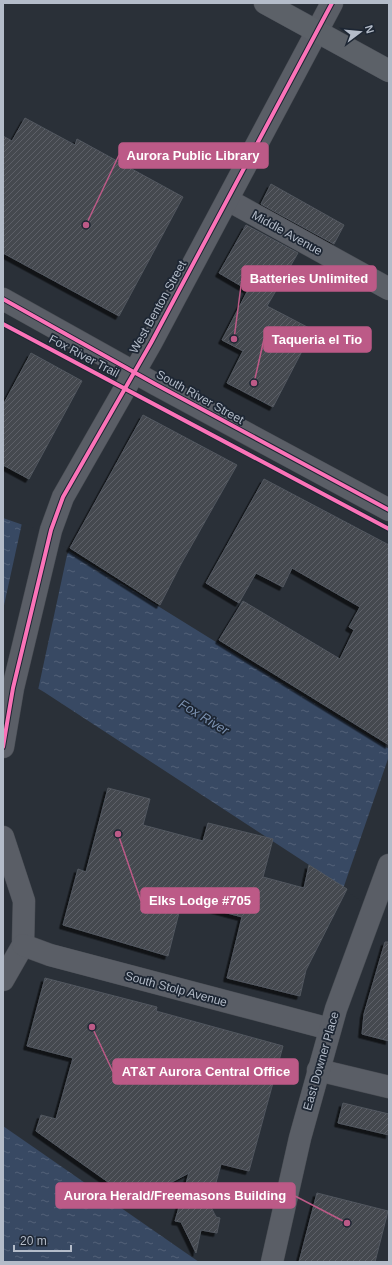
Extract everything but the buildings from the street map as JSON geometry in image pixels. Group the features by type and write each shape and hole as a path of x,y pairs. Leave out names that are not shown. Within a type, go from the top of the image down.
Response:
{"main road":[{"path":"265,3 317,30 389,71"}],"street":[{"name":"West Benton Street","path":"3,748 13,688 51,530 63,497 134,372 228,200 332,3"},
{"name":"Middle Avenue","path":"228,200 389,288"},
{"name":"South River Street","path":"3,299 134,372 389,510"},
{"path":"3,837 24,901 23,945 3,980"},
{"name":"East Downer Place","path":"272,1262 300,1138 330,1029 340,997 389,865"},
{"name":"South Stolp Avenue","path":"23,945 50,955 330,1029"},
{"path":"318,1070 389,1087"}],"water":[{"name":"Fox River","path":"3,518 29,527 52,544 69,551 389,749 389,917 44,692 3,668"},
{"path":"3,1126 199,1262 3,1262"}],"pier":[{"path":"22,523 30,525 53,542 70,549 67,555 38,690 3,670 3,610"},
{"path":"389,756 389,919 343,889"}],"cycle path":[{"path":"3,747 13,688 51,530 63,497 151,343 332,3"},
{"name":"Fox River Trail","path":"3,299 157,385 389,510"},
{"name":"Fox River Trail","path":"3,324 389,529"}],"place":[{"name":"Aurora Public Library","path":"86,225"},
{"name":"Batteries Unlimited","path":"234,339"},
{"name":"Taqueria el Tio","path":"254,383"},
{"name":"Elks Lodge #705","path":"118,834"},
{"name":"AT&T Aurora Central Office","path":"92,1027"},
{"name":"Aurora Herald/Freemasons Building","path":"347,1223"}]}
